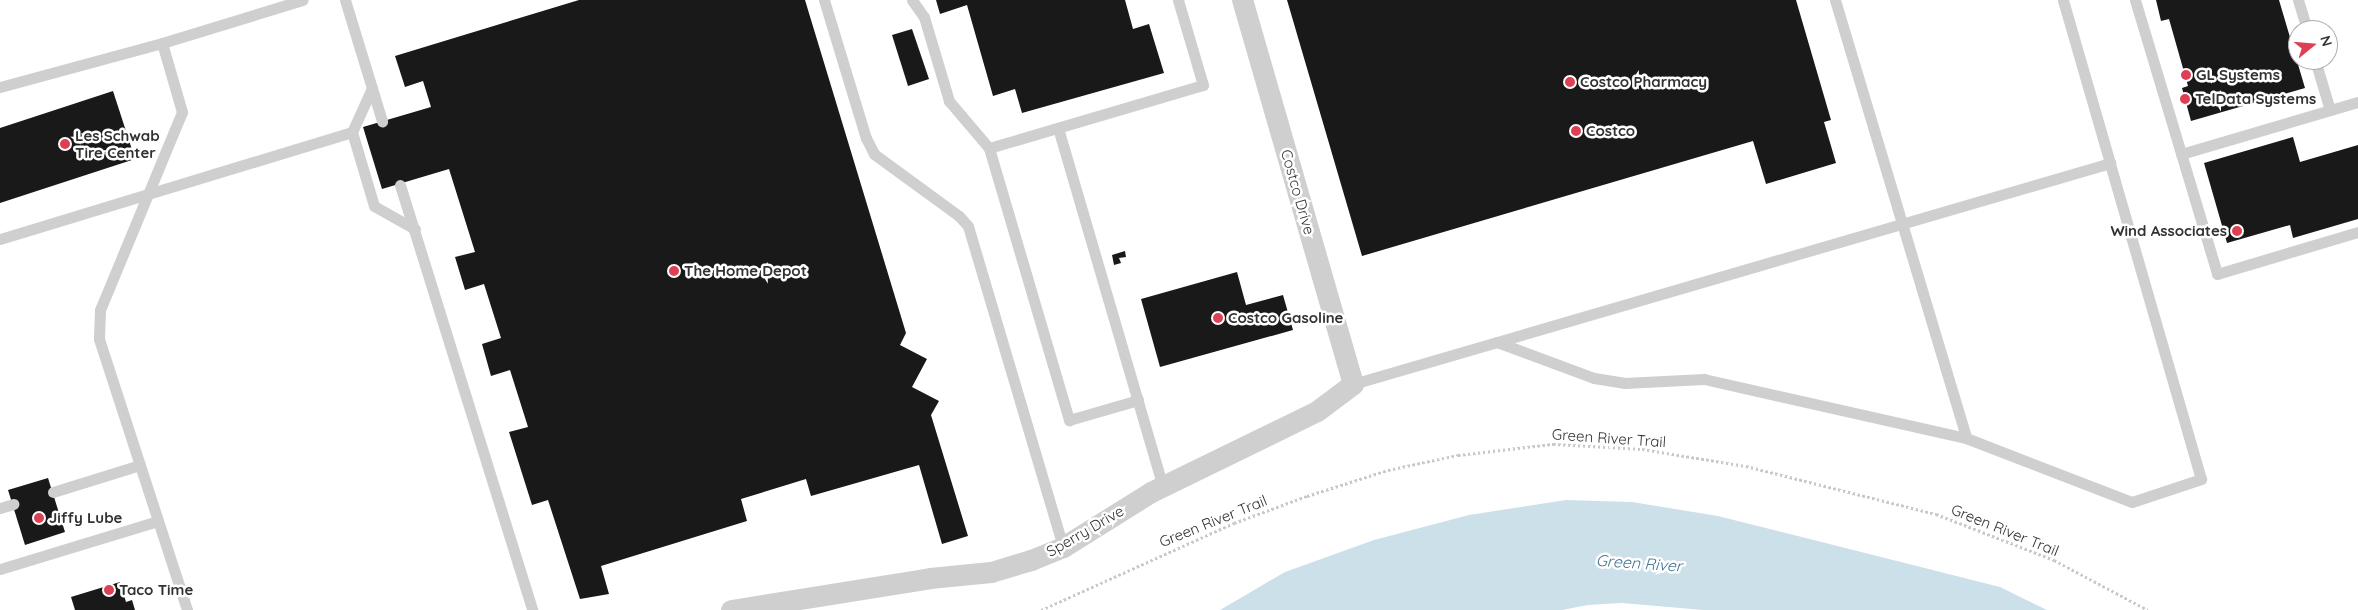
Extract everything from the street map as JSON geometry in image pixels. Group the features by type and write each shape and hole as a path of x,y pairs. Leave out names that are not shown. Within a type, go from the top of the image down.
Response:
{"street":[{"name":"Costco Drive","path":"1242,0 1353,384"},
{"name":"Sperry Drive","path":"731,610 930,578 990,572 1031,560 1063,547 1164,486 1317,411 1353,384"}],"lane":[{"path":"0,87 162,43 303,0"},
{"path":"345,0 382,121"},
{"path":"824,0 866,138 874,154 959,216 968,226 1063,547"},
{"path":"912,0 924,17 949,101 989,148 1069,420 1138,400"},
{"path":"989,148 1203,85 1178,0"},
{"path":"1835,0 1966,438"},
{"path":"1497,342 1594,378 1624,383 1704,379 1966,438 2132,502 2201,479 2063,0"},
{"path":"2136,0 2216,274 2358,232"},
{"path":"2298,0 2304,20"},
{"path":"162,43 182,112 100,310 98,339 187,610"},
{"path":"2319,70 2330,110"},
{"path":"372,88 352,132 374,206 415,229"},
{"path":"2181,154 2358,102"},
{"path":"1058,128 1164,486"},
{"path":"0,239 352,132"},
{"path":"1353,384 2110,163"},
{"path":"400,185 532,610"},
{"path":"53,492 140,466"},
{"path":"0,508 13,504"},
{"path":"0,569 158,521"}],"path":[{"name":"Green River Trail","path":"1041,610 1234,523 1370,475 1458,455 1552,444 1642,449 1746,466 1936,514 2054,560 2148,610"}],"water":[{"name":"Green River","path":"1566,500 1632,502 1718,516 2000,587 2047,610 1703,610 1622,603 1588,605 1562,610 1220,610 1285,572 1374,540 1469,515"}],"building":[{"name":"The Home Depot","path":"579,0 805,0 906,333 900,345 927,359 912,387 939,401 931,415 968,536 942,544 919,465 811,496 806,479 741,499 747,521 601,566 609,594 580,599 548,500 532,505 509,432 528,427 510,370 491,376 482,344 501,338 484,284 465,290 455,257 475,252 449,169 382,189 363,127 431,107 423,81 405,87 395,56"},
{"path":"936,0 1125,0 1133,29 1149,24 1164,73 1022,113 1015,89 993,96 967,5 940,14"},
{"name":"Costco","path":"1287,0 1796,0 1831,120 1824,122 1836,163 1766,184 1753,141 1362,256"},
{"path":"2156,0 2279,0 2288,30 2288,70 2300,70 2305,88 2191,121 2182,88 2188,86 2169,19 2161,21"},
{"path":"912,29 929,79 908,86 892,35"},
{"name":"Les Schwab Tire Center","path":"113,91 135,159 0,203 0,128"},
{"path":"2293,137 2300,162 2358,145 2358,219 2293,238 2290,225 2227,243 2204,163"},
{"path":"1125,251 1126,257 1119,258 1121,263 1114,265 1112,255"},
{"name":"Costco Gasoline","path":"1237,272 1246,305 1283,295 1293,330 1160,367 1141,299"},
{"name":"Jiffy Lube","path":"48,478 65,532 25,545 8,490"},
{"name":"Taco Time","path":"120,582 126,602 132,600 135,610 75,610 71,597"}],"place":[{"name":"GL Systems","path":"2186,75"},
{"name":"Costco Pharmacy","path":"1570,82"},
{"name":"TelData Systems","path":"2185,99"},
{"name":"Costco","path":"1576,131"},
{"name":"Les Schwab Tire Center","path":"65,144"},
{"name":"Wind Associates","path":"2237,231"},
{"name":"The Home Depot","path":"674,271"},
{"name":"Costco Gasoline","path":"1218,318"},
{"name":"Jiffy Lube","path":"39,518"},
{"name":"Taco Time","path":"109,590"}]}
